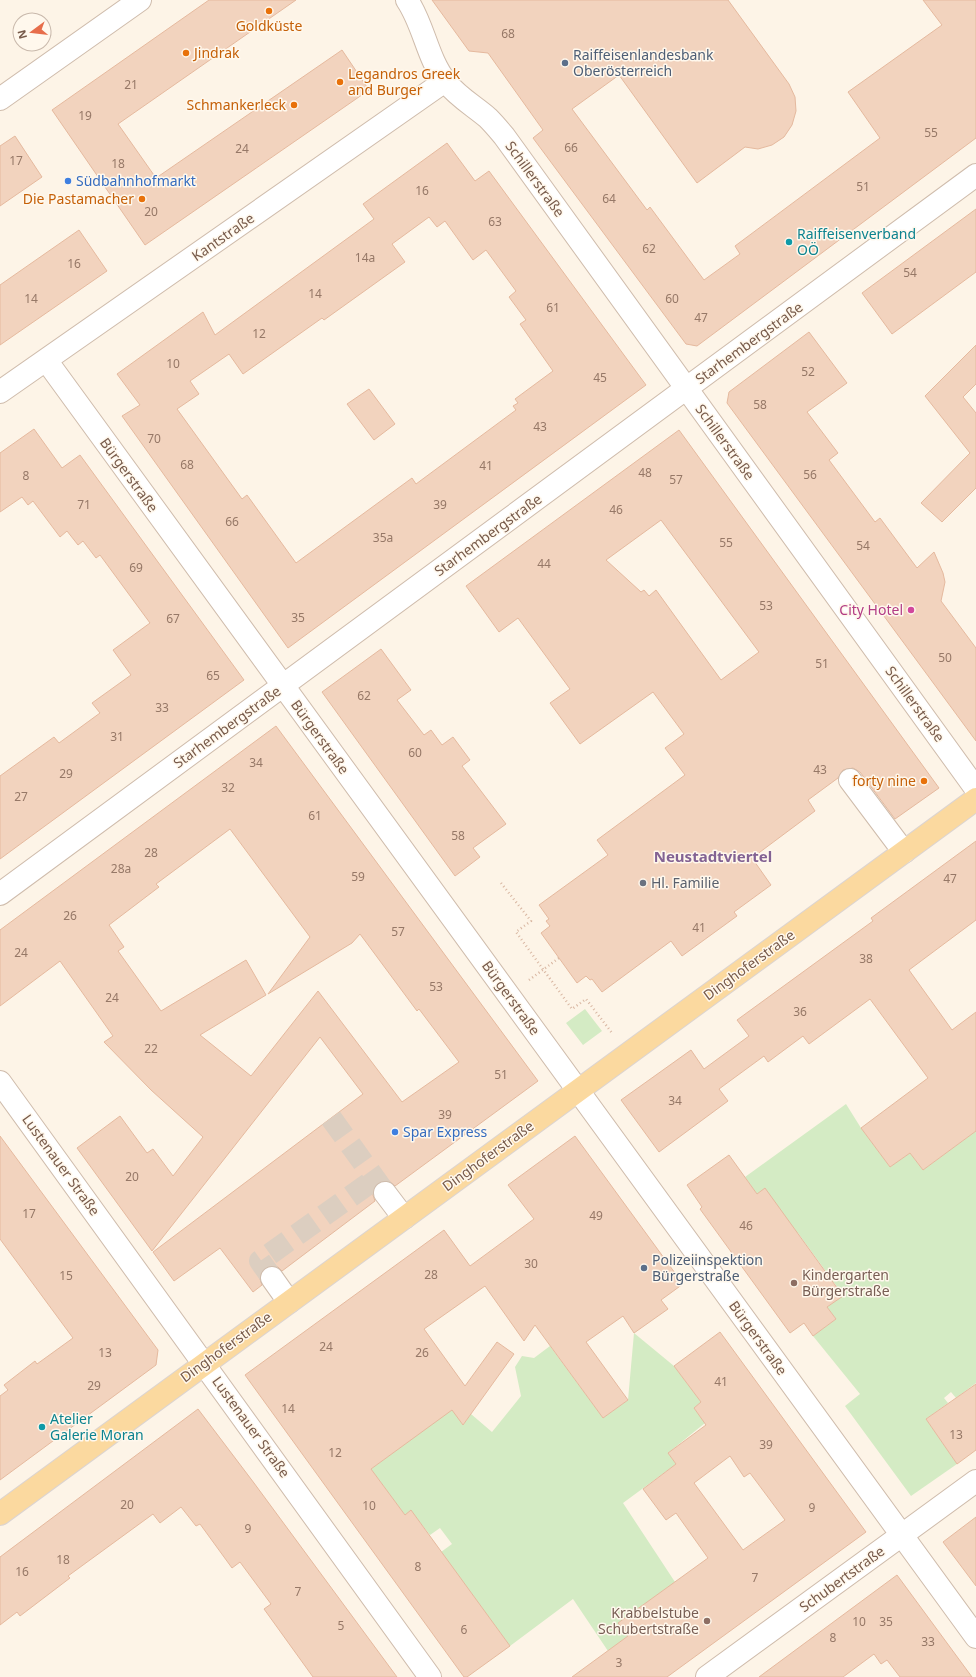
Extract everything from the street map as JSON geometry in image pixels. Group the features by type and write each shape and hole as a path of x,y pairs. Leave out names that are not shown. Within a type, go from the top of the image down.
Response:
{"main road":[{"name":"Dinghoferstraße","path":"0,1514 976,799"}],"street":[{"path":"0,100 140,0"},
{"name":"Schillerstraße","path":"407,0 416,13 431,54 445,82 457,95 488,119 504,136 976,789"},
{"name":"Kantstraße","path":"0,392 445,82"},
{"name":"Starhembergstraße","path":"0,894 976,175"},
{"name":"Bürgerstraße","path":"46,360 282,687 578,1090 901,1536 976,1637"},
{"path":"850,780 904,852"},
{"name":"Lustenauer Straße","path":"0,1082 205,1363 430,1677"},
{"path":"385,1194 404,1218"},
{"path":"272,1278 289,1302"},
{"name":"Schubertstraße","path":"707,1677 976,1481"}],"path":[{"path":"502,883 530,921 516,932 572,1009 586,998 612,1033"},
{"path":"528,981 559,958"}],"green space":[{"path":"585,1009 602,1031 583,1045 566,1023"},
{"path":"846,1104 861,1128 890,1167 910,1153 923,1170 976,1131 976,1383 956,1398 951,1392 944,1398 948,1403 926,1419 957,1464 911,1496 845,1406 860,1394 813,1336 836,1319 827,1307 843,1295 798,1233 789,1239 745,1177"},
{"path":"634,1333 674,1366 701,1402 694,1408 705,1423 668,1453 676,1464 623,1503 675,1582 618,1623 628,1636 608,1651 573,1599 510,1646 441,1552 452,1544 440,1528 430,1535 411,1511 405,1515 371,1469 452,1409 463,1425 471,1414 492,1432 521,1396 515,1367 522,1356 534,1358 550,1346 603,1418 628,1400"}],"building":[{"path":"209,0 296,0 118,124 156,178 342,50 369,90 145,245 52,110"},
{"path":"432,0 728,0 789,84 795,97 796,111 792,125 784,137 772,145 758,149 745,147 697,183 619,75 572,109 647,210 650,207 704,280 740,254 735,246 880,138 848,92 942,25 923,0 976,0 976,138 697,346 686,344 533,138 543,130 488,53 469,51"},
{"path":"15,136 42,177 0,206 0,146"},
{"path":"447,143 475,181 489,171 646,385 288,648 122,416 140,405 117,374 203,312 215,335 374,219 363,204","holes":["429,217 437,227 445,221 473,260 486,250 516,291 509,297 526,320 520,324 553,371 515,399 518,403 513,406 516,410 416,484 412,478 296,563 247,495 242,499 177,409 199,394 190,381 229,354 243,374 322,318 324,320 405,262 392,244"]},
{"path":"976,209 976,272 892,334 862,293"},
{"path":"79,230 107,271 0,345 0,285"},
{"path":"809,332 847,383 807,412 838,453 829,460 875,522 880,518 917,568 934,552 943,573 945,582 941,601 976,648 976,741 727,403 729,392"},
{"path":"976,345 976,384 963,397 976,413 976,488 942,522 921,503 970,453 925,396"},
{"path":"369,389 395,424 374,440 347,404"},
{"path":"34,429 62,468 80,455 244,680 0,859 0,776 54,737 59,743 100,713 92,703 131,675 113,650 150,623 100,555 96,558 83,541 78,545 67,531 60,537 33,501 28,505 22,497 0,512 0,453"},
{"path":"679,430 939,788 895,819 860,772 853,768 843,770 838,778 808,800 815,811 752,858 771,885 734,912 737,916 682,956 671,941 602,992 592,979 590,980 586,976 577,983 541,933 550,926 546,921 549,919 539,905 608,855 597,840 685,775 665,748 684,734 653,692 580,744 550,703 570,689 518,618 499,632 466,586","holes":["661,520 759,652 721,680 656,590 649,596 644,590 641,592 606,560"]},
{"path":"381,649 411,690 397,700 424,735 431,730 442,745 453,737 470,760 462,766 506,824 473,848 480,857 455,876 322,692"},
{"path":"276,726 538,1081 395,1186 389,1181 378,1183 373,1189 375,1201 282,1271 278,1267 271,1266 264,1268 261,1272 260,1279 262,1285 253,1292 220,1248 174,1281 153,1252 363,1094 320,1037 152,1251 77,1148 120,1116 147,1153 153,1149 173,1176 203,1137 151,1090 104,1042 113,1036 60,961 0,1006 0,930","holes":["230,829 310,937 268,994 352,943 360,934 417,1011 419,1009 459,1062 402,1102 318,991 251,1076 200,1035 266,995 246,960 161,1011 118,951 124,947 109,925 159,887 156,884"]},
{"path":"976,841 976,920 909,970 952,1030 976,1012 976,1131 923,1170 910,1153 890,1167 861,1128 928,1078 870,999 809,1044 803,1036 768,1062 764,1056 719,1089 728,1101 659,1152 621,1100 691,1050 704,1069 749,1036 737,1020 873,921 871,918"},
{"path":"0,1136 158,1350 156,1365 0,1480 0,1396 8,1390 4,1385 35,1361 37,1364 73,1338 0,1239"},
{"path":"575,1136 683,1284 661,1300 668,1309 634,1333 623,1316 586,1342 628,1400 603,1418 535,1325 524,1341 485,1286 424,1329 465,1386 497,1342 514,1354 463,1425 452,1410 371,1469 405,1515 411,1510 510,1646 467,1677 464,1677 245,1375 444,1230 470,1266 534,1219 508,1185"},
{"path":"729,1155 757,1194 765,1188 843,1296 827,1307 836,1319 813,1336 804,1323 790,1333 700,1209 702,1207 687,1185"},
{"path":"720,1332 866,1532 667,1677 572,1677 628,1636 618,1623 708,1558 676,1513 666,1520 643,1489 676,1464 668,1453 706,1425 694,1408 701,1402 674,1366","holes":["730,1456 744,1477 750,1473 785,1520 743,1550 694,1483"]},
{"path":"976,1384 976,1450 957,1464 926,1419"},
{"path":"198,1409 397,1677 313,1677 264,1609 271,1604 240,1562 232,1568 200,1524 196,1526 181,1507 160,1523 153,1514 68,1576 70,1578 20,1616 17,1612 0,1625 0,1557"},
{"path":"976,1517 976,1586 943,1542"},
{"path":"897,1575 972,1677 900,1677 887,1660 881,1664 874,1654 843,1677 759,1677"}],"tunnel":[{"path":"331,1118 383,1190"},
{"path":"272,1278 260,1261 375,1179"}],"place":[{"name":"Goldküste","path":"269,11"},
{"name":"Jindrak","path":"186,53"},
{"name":"Raiffeisenlandesbank Oberösterreich","path":"565,63"},
{"name":"Legandros Greek and Burger","path":"340,82"},
{"name":"Schmankerleck","path":"294,105"},
{"name":"Südbahnhofmarkt","path":"68,181"},
{"name":"Die Pastamacher","path":"142,199"},
{"name":"Raiffeisenverband OÖ","path":"789,242"},
{"name":"City Hotel","path":"911,610"},
{"name":"forty nine","path":"924,781"},
{"name":"Hl. Familie","path":"643,883"},
{"name":"Spar Express","path":"395,1132"},
{"name":"Polizeiinspektion Bürgerstraße","path":"644,1268"},
{"name":"Kindergarten Bürgerstraße","path":"794,1283"},
{"name":"Atelier Galerie Moran","path":"42,1427"},
{"name":"Krabbelstube Schubertstraße","path":"707,1621"}],"district":[{"name":"Neustadtviertel","path":"713,857"}]}
